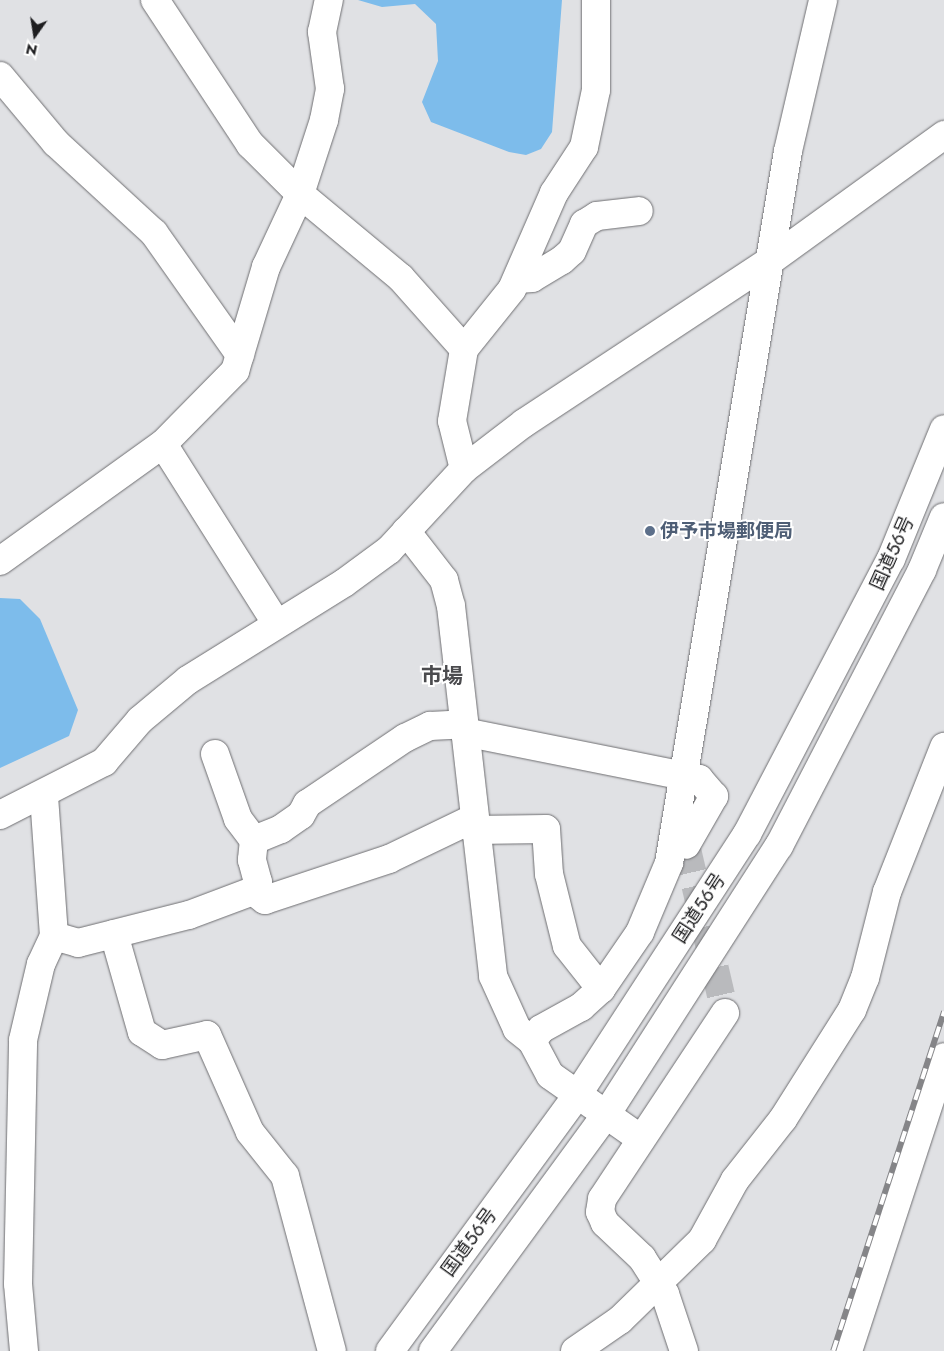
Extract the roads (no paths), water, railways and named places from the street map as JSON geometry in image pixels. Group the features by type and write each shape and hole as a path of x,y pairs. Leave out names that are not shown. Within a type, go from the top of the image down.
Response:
{"main road":[{"path":"155,0 250,144 300,194 401,278 464,349"},
{"path":"0,561 164,444 227,384 240,355 266,267 300,194 330,89 322,32 328,0"},
{"path":"464,469 452,421 464,349 518,279 554,193 584,147 596,90 596,0"},
{"path":"532,1041 541,1029 581,1007 601,989 653,905 668,863 685,772 788,151 824,0"},
{"path":"0,76 56,143 154,233 240,355"},
{"path":"0,815 44,795 104,762 155,705 276,623 344,584 406,531 464,469 524,423 770,261 944,135"},
{"path":"518,279 532,278 562,260 572,251 584,224 597,216 639,211"},
{"name":"国道56号","path":"390,1351 578,1094 747,834 892,560 944,429"},
{"path":"164,444 276,623"},
{"name":"国道56号","path":"433,1351 606,1115 779,846 922,570 944,517"},
{"path":"406,531 444,580 464,728 473,825 493,976 516,1029 532,1041 550,1075 641,1139"},
{"path":"254,840 281,829 301,814 307,804 405,738 430,726 464,728 685,772 710,786 714,796 686,845"},
{"path":"575,1351 620,1320 656,1280 702,1240 735,1180 782,1119 852,1010 865,978 887,892 944,748"},
{"path":"54,936 78,943 188,915 253,891 258,882 252,860 254,840 238,819 215,754"},
{"path":"24,1351 18,1284 23,1040 41,964 54,936 44,795"},
{"path":"253,891 265,900 388,859 473,825 546,829 550,874 568,946 601,989"},
{"path":"114,934 142,1032 162,1045 207,1035 250,1132 285,1176 332,1351"},
{"path":"684,1351 656,1280 600,1212 602,1199 725,1013"},
{"path":"854,1349 944,1057"}],"water":[{"path":"358,0 562,0 552,132 541,149 526,155 509,152 431,122 422,102 438,61 436,24 415,4 382,7"},
{"path":"0,598 20,599 40,619 78,710 69,736 0,768"}],"tunnel":[{"path":"686,845 725,1013"}],"railway":[{"path":"833,1351 944,1012"}],"place":[{"name":"伊予市場郵便局","path":"650,531"}],"district":[{"name":"市場","path":"442,676"}]}
